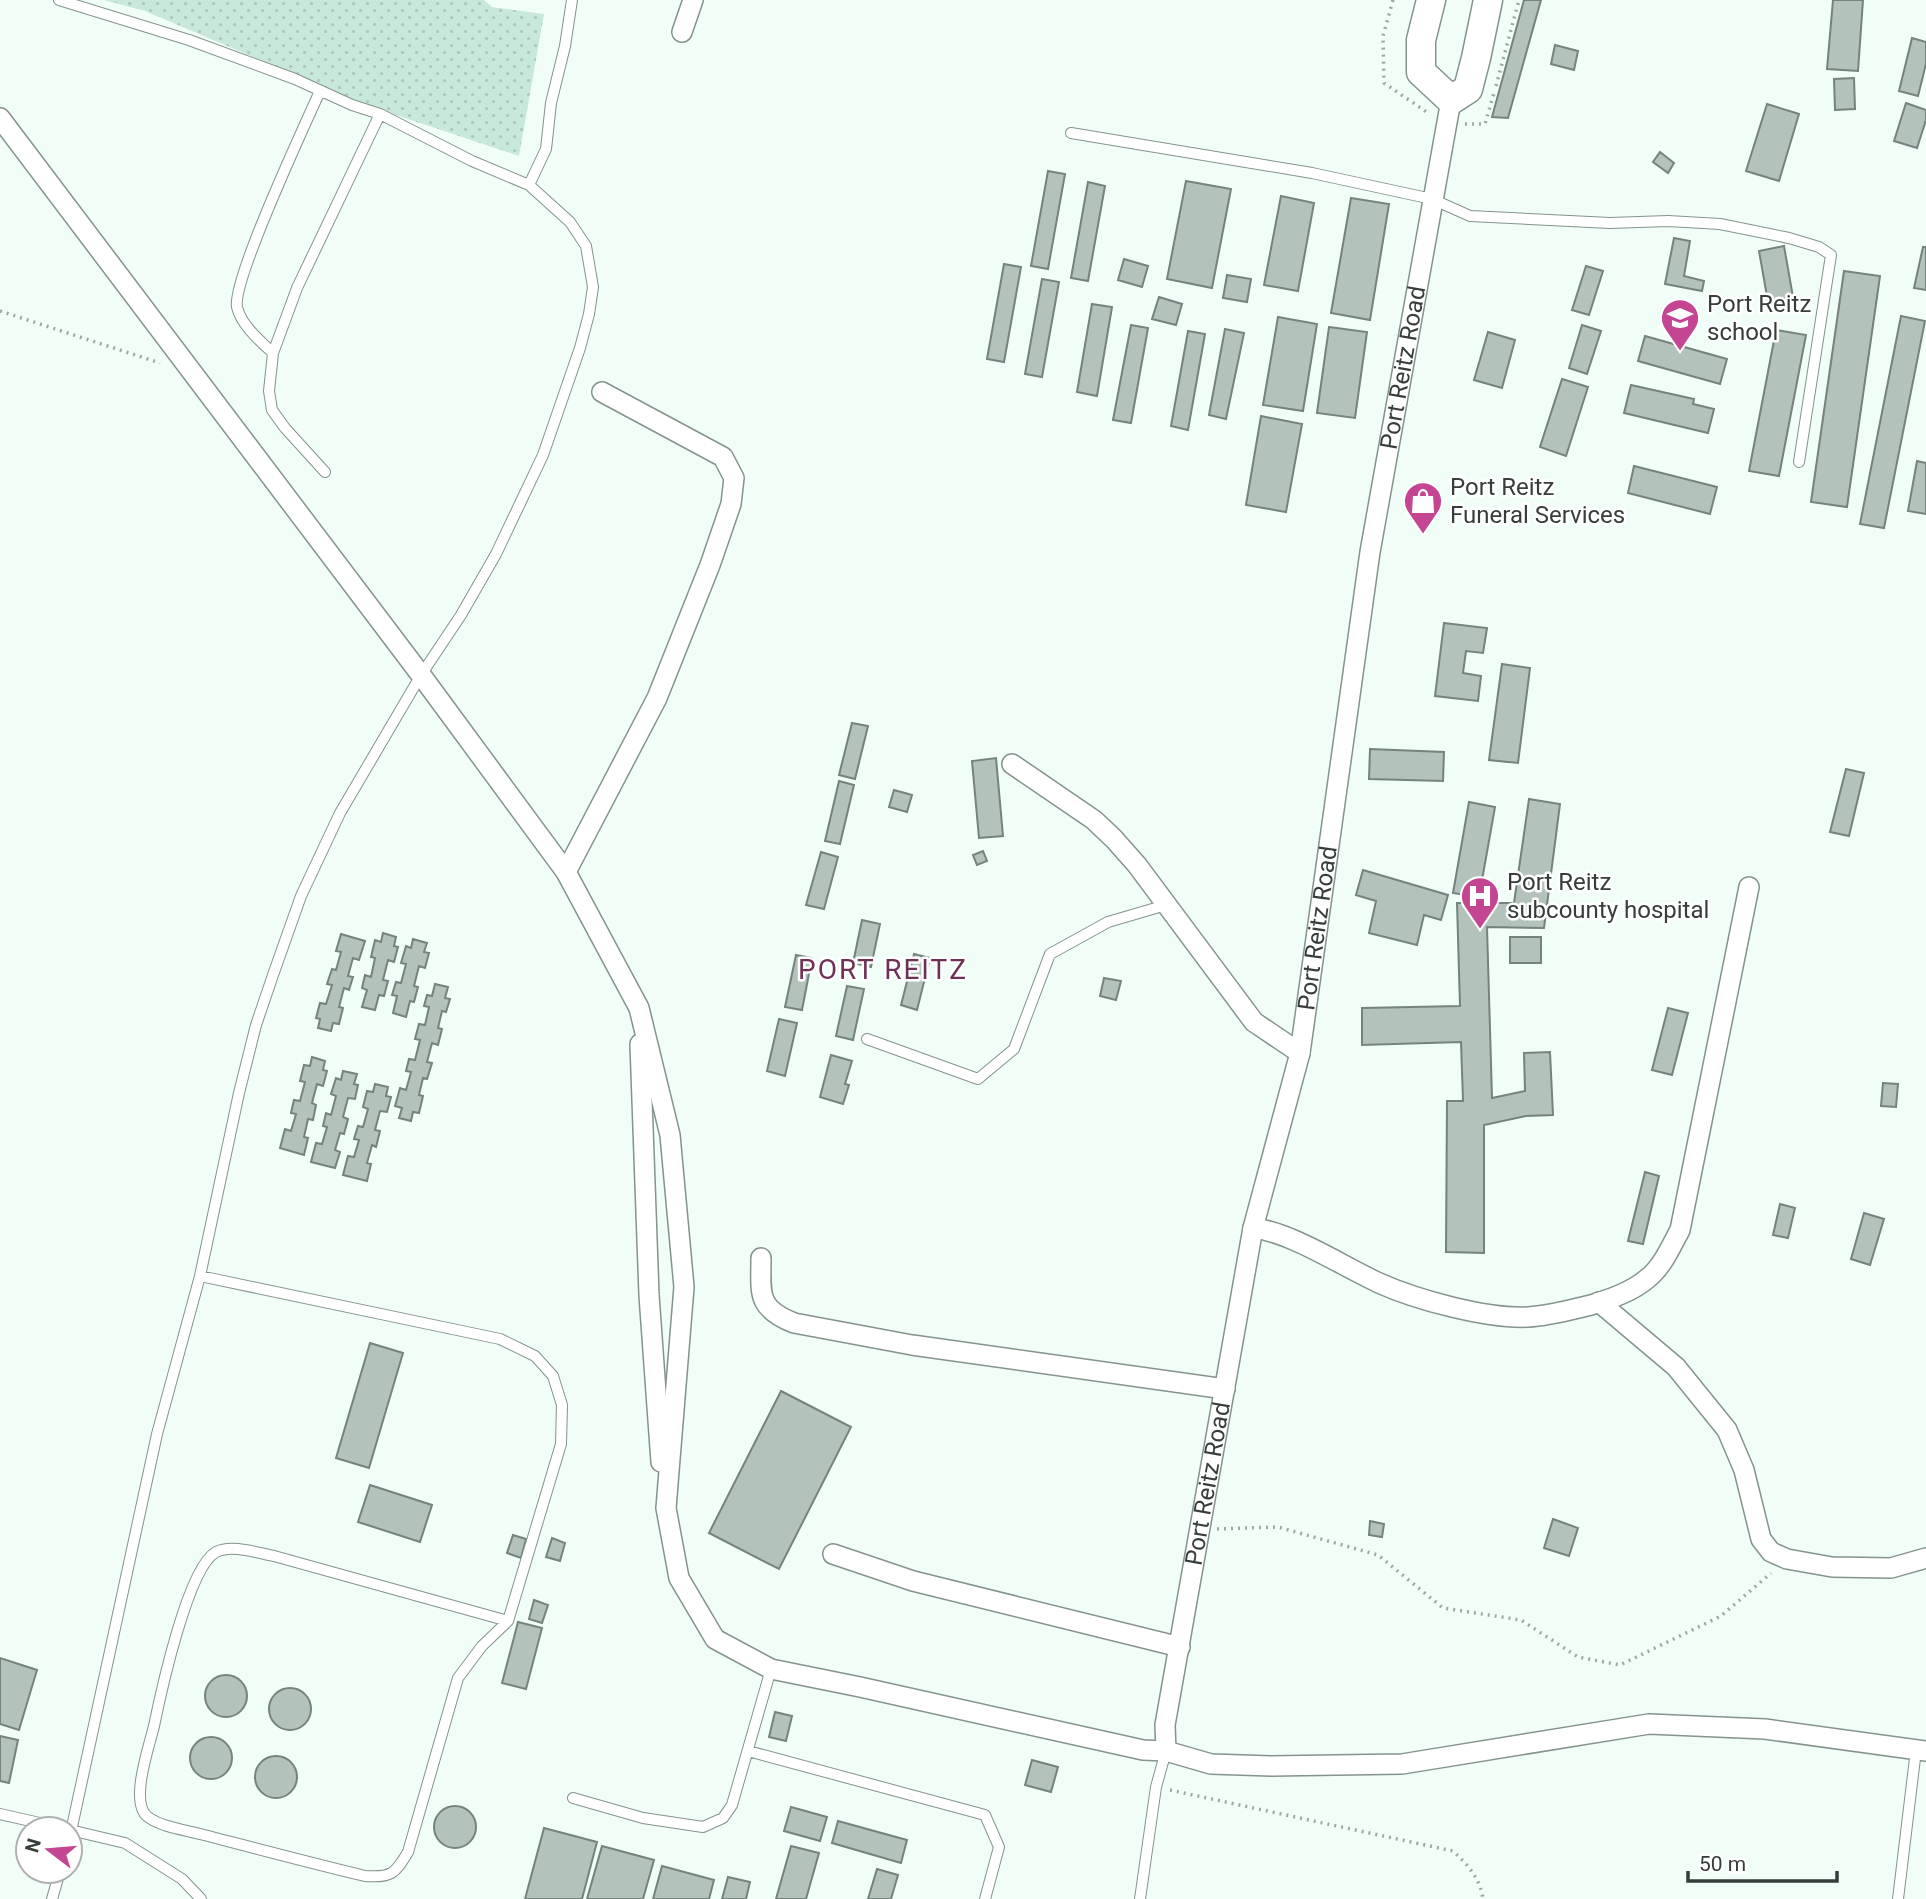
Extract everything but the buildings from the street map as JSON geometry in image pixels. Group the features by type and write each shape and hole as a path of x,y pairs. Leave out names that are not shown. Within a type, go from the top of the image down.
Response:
{"main road":[{"path":"1431,0 1421,40 1421,72 1451,100"},
{"name":"Port Reitz Road","path":"1451,100 1468,89 1488,0"}],"street":[{"path":"682,32 693,0"},
{"name":"Port Reitz Road","path":"1166,1751 1165,1725 1253,1228 1300,1053 1370,552 1451,100"},
{"path":"0,118 421,675 566,873 639,1008 670,1135 684,1287 666,1508"},
{"path":"566,873 657,698 710,565 731,505 734,478 723,457 602,393"},
{"path":"1012,764 1104,829 1137,865 1254,1022 1300,1053"},
{"path":"1253,1228 1268,1229 1285,1236 1382,1284 1415,1296 1481,1312 1529,1317 1556,1313 1627,1292 1649,1278 1666,1257 1680,1230 1749,887"},
{"path":"639,1008 649,1295 656,1411 666,1508 678,1578 715,1639 771,1669 1143,1750 1166,1751 1211,1763 1271,1766 1402,1765 1649,1724 1765,1729 1921,1751"},
{"path":"761,1258 761,1296 765,1307 777,1317 794,1323 912,1345 1225,1389"},
{"path":"1599,1302 1676,1367 1727,1430 1744,1470 1761,1539 1771,1552 1787,1559 1832,1567 1891,1568 1926,1558"},
{"path":"833,1553 913,1581 1180,1647"}],"lane":[{"path":"59,0 188,40 295,79 352,105 380,114 472,161 529,185 570,222 586,246 593,287 589,314 569,384 537,467 496,554 340,813 301,896 256,1025 200,1276 157,1433 73,1815"},
{"path":"529,185 545,149 551,103 565,46 572,0"},
{"path":"274,353 242,318 237,307 237,292 320,91"},
{"path":"325,472 272,410 269,391 274,353 297,288 380,114"},
{"path":"1071,133 1312,173 1432,199 1470,216 1610,223 1668,220 1720,224 1819,247 1831,254 1800,463"},
{"path":"867,1040 978,1079 1014,1049 1049,954 1108,922 1166,905"},
{"path":"200,1276 500,1339 536,1356 553,1376 562,1405 561,1444 508,1621 482,1646 458,1678 408,1852 397,1871 383,1877 365,1876 168,1825 149,1818 140,1808 139,1793 181,1622 201,1566 216,1552 235,1549 274,1556 508,1621"},
{"path":"572,1798 643,1818 703,1827 723,1818 732,1805 771,1669"},
{"path":"748,1751 985,1815 999,1847 985,1899"},
{"path":"1140,1899 1156,1787 1166,1751"},
{"path":"1898,1899 1921,1751"},
{"path":"84,1834 125,1843 181,1879 201,1899"}],"path":[{"path":"0,311 158,363 187,365"},
{"path":"1201,1527 1278,1527 1378,1555 1443,1608 1521,1620 1578,1657 1620,1665 1721,1616 1787,1559"},
{"path":"1156,1787 1453,1851 1467,1864 1481,1886 1483,1899"}],"green space":[{"path":"104,0 484,0 492,7 544,14 519,156 366,105 145,11"}],"place":[{"name":"Port Reitz school","path":"1680,352"},
{"name":"Port Reitz Funeral Services","path":"1423,535"},
{"name":"Port Reitz subcounty hospital","path":"1480,930"}],"district":[{"name":"PORT REITZ","path":"883,969"}]}
